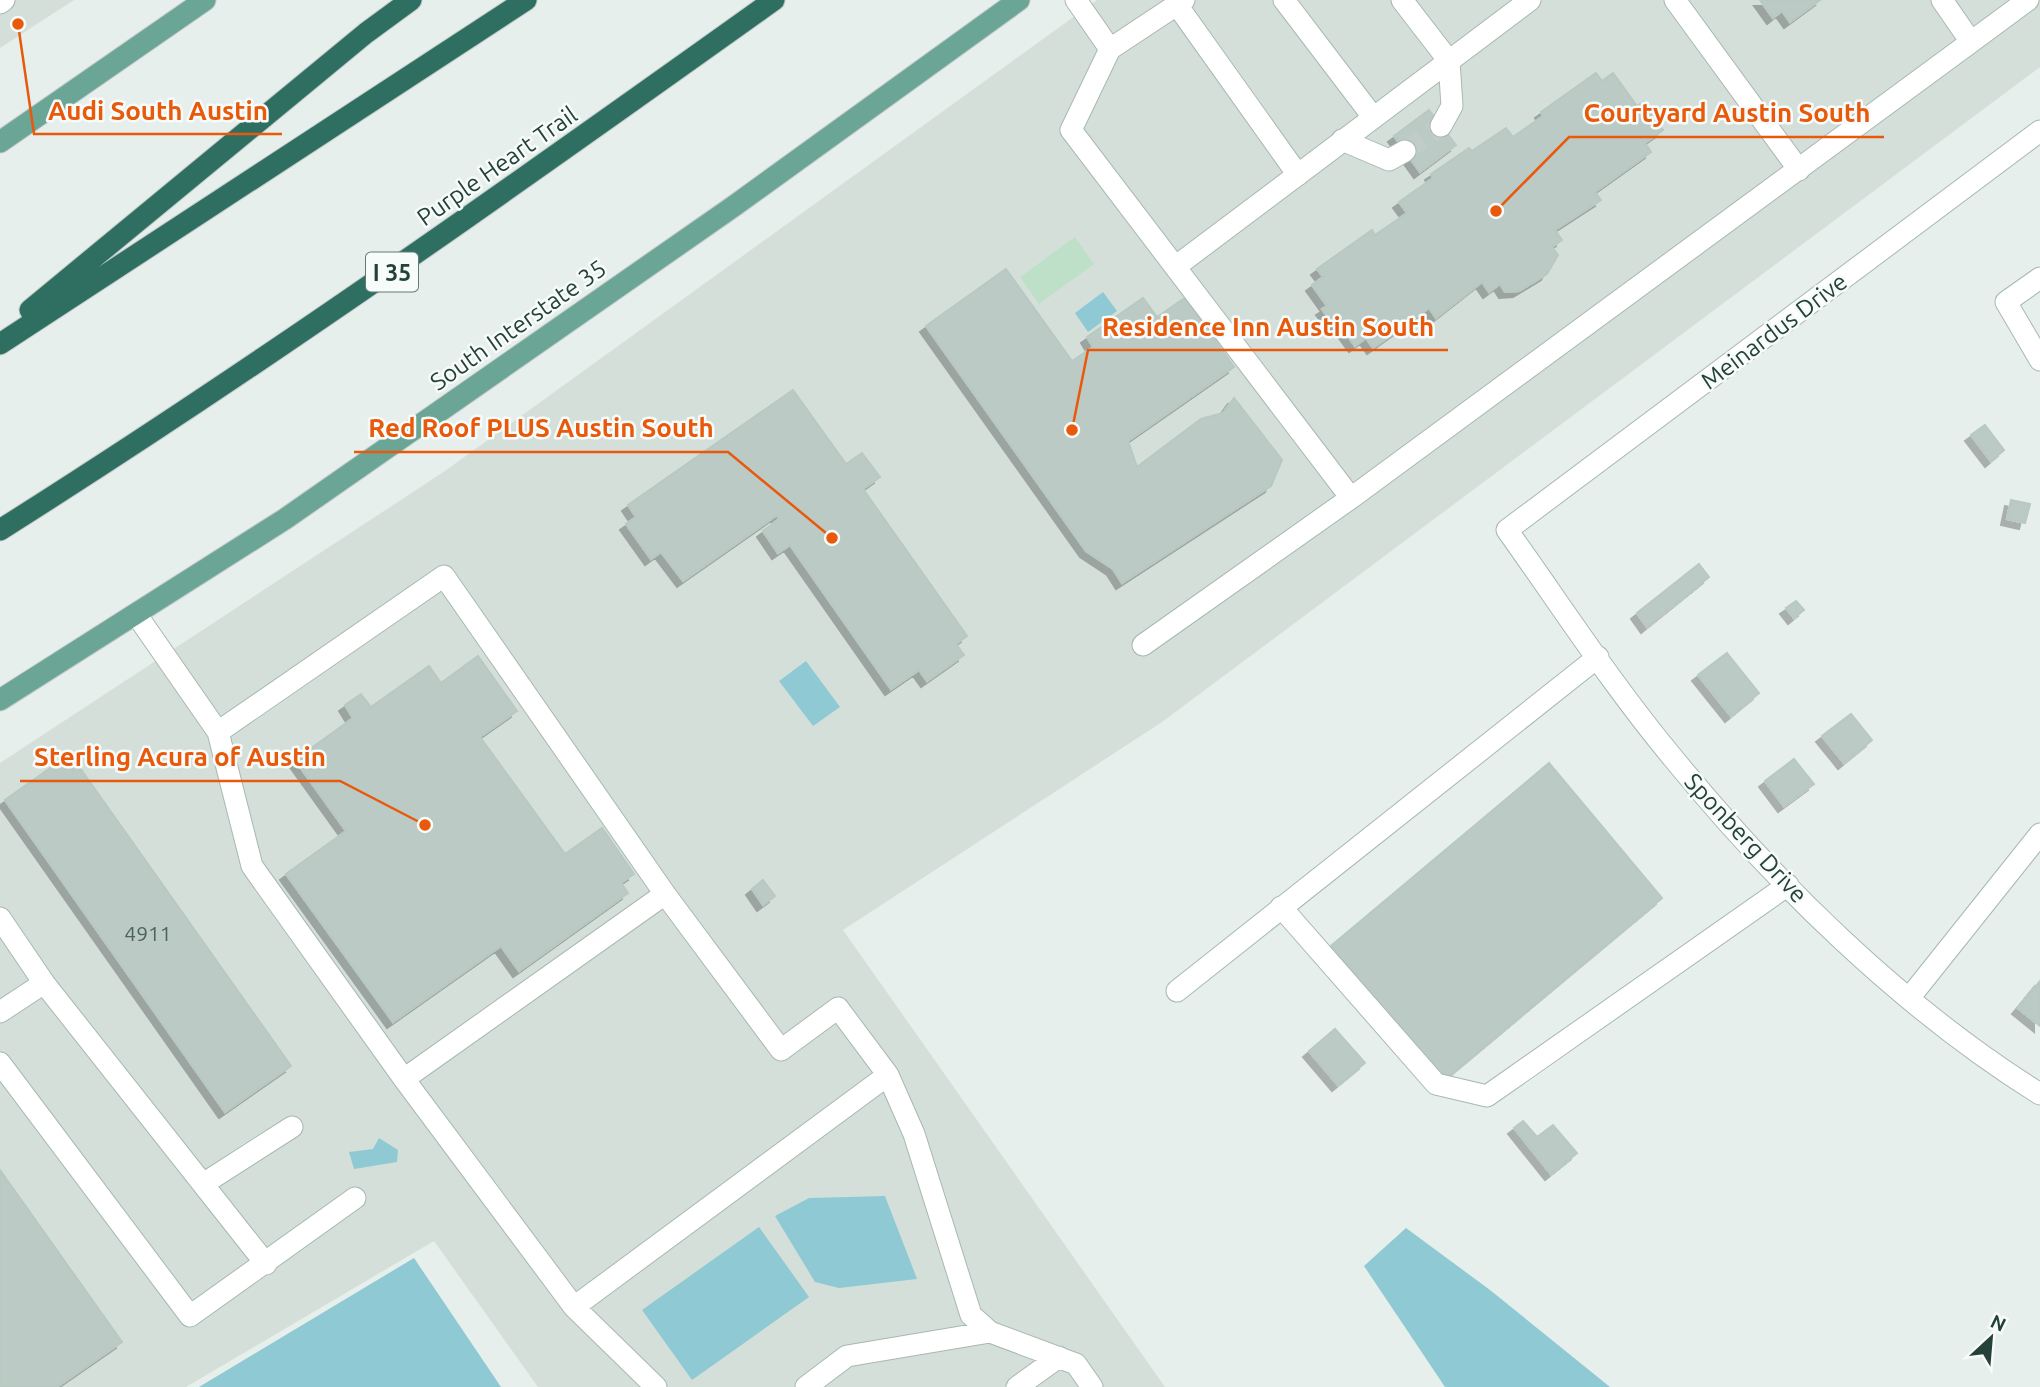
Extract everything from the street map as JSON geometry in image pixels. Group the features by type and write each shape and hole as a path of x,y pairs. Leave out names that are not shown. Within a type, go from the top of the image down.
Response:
{"highway":[{"path":"0,335 355,42 411,0"},
{"path":"0,344 526,0"},
{"name":"Purple Heart Trail","path":"0,530 150,435 377,283 774,0"}],"main road":[{"name":"South Interstate 35","path":"0,700 285,519 734,206 1019,0"},
{"path":"0,142 195,3"}],"street":[{"path":"1076,0 1110,49"},
{"path":"1284,0 1373,117"},
{"path":"1402,0 1449,61 1452,106 1441,126"},
{"path":"1175,267 1530,0"},
{"path":"1675,0 1799,170"},
{"path":"1942,0 1971,42"},
{"path":"1143,645 1351,498 2028,0"},
{"path":"1298,175 1180,3 1110,49 1071,131 1351,498"},
{"name":"Meinardus Drive","path":"1507,530 2040,131"},
{"path":"1342,141 1389,160 1405,151"},
{"path":"2040,278 2006,302 2040,360"},
{"name":"Sponberg Drive","path":"1507,530 1672,757 1788,885 1910,997 2040,1094"},
{"path":"218,732 444,576 666,894 781,1050 838,1008 888,1075 914,1134 971,1315 990,1332 1076,1364 1092,1387"},
{"path":"136,614 218,732 252,866 404,1079 574,1307 656,1387"},
{"path":"1177,992 1598,657"},
{"path":"1910,997 2040,834"},
{"path":"1281,907 1436,1084 1487,1096 1788,885"},
{"path":"404,1079 666,894"},
{"path":"0,918 44,983 266,1264"},
{"path":"0,1012 44,983"},
{"path":"0,1063 190,1316 355,1198"},
{"path":"574,1307 888,1075"},
{"path":"203,1184 292,1127"},
{"path":"806,1387 847,1356 990,1332"},
{"path":"1017,1387 1059,1357"}],"shaded area":[{"path":"0,0 74,0 0,48"},
{"path":"1097,0 2040,0 2040,67 1162,722 843,930 1165,1387 538,1387 434,1241 186,1387 0,1387 0,763 445,471"}],"green space":[{"path":"1075,237 1094,264 1039,304 1020,277"}],"water":[{"path":"1103,292 1117,311 1088,332 1075,313"},
{"path":"806,661 840,707 813,726 779,681"},
{"path":"379,1138 398,1150 397,1162 354,1169 349,1152 373,1149"},
{"path":"885,1196 917,1279 839,1288 815,1282 775,1216 809,1198"},
{"path":"759,1227 809,1297 692,1380 642,1310"},
{"path":"1406,1228 1490,1290 1610,1387 1445,1387 1364,1266"},
{"path":"414,1258 501,1387 199,1387"}],"building":[{"path":"1760,0 1820,0 1790,22 1782,11 1773,18"},
{"path":"1596,73 1602,81 1613,73 1637,106 1643,102 1663,130 1645,143 1651,152 1595,192 1601,200 1555,230 1562,240 1552,247 1558,255 1547,274 1519,291 1505,292 1500,284 1489,292 1482,282 1436,318 1429,308 1373,348 1366,338 1355,346 1341,327 1337,330 1322,309 1327,306 1312,285 1323,277 1317,269 1372,230 1375,235 1407,213 1399,202 1433,178 1431,174 1469,148 1472,151 1506,128 1513,137 1543,116 1541,112"},
{"path":"1429,110 1456,145 1420,172 1394,136"},
{"path":"1006,269 1072,361 1093,347 1087,337 1143,298 1157,317 1185,298 1234,367 1128,441 1137,467 1201,419 1223,413 1234,398 1282,460 1271,486 1122,583 1113,569 1086,551 926,326"},
{"path":"793,390 846,464 862,453 880,477 863,489 967,636 956,644 964,655 927,681 919,670 891,689 790,545 778,553 763,531 779,519 777,515 683,581 661,552 651,559 626,524 636,517 628,505"},
{"path":"1985,425 2004,450 1991,461 1971,435"},
{"path":"2011,500 2030,504 2025,523 2007,519"},
{"path":"1699,564 1709,577 1647,627 1637,613"},
{"path":"1796,601 1804,610 1794,618 1786,608"},
{"path":"1727,653 1759,693 1731,716 1698,675"},
{"path":"478,656 517,711 480,737 565,854 602,828 634,874 621,883 628,893 519,971 501,946 393,1022 286,874 346,831 295,760 353,718 345,705 361,694 371,707 429,666 441,683"},
{"path":"1851,714 1872,740 1844,763 1822,736"},
{"path":"70,754 291,1066 225,1112 5,800"},
{"path":"1794,759 1814,784 1784,806 1765,781"},
{"path":"1549,763 1662,898 1443,1081 1331,946"},
{"path":"763,880 775,896 763,905 752,889"},
{"path":"2040,981 2040,1026 2018,1008"},
{"path":"1335,1029 1365,1063 1338,1085 1309,1051"},
{"path":"1523,1121 1537,1137 1553,1125 1577,1153 1551,1174 1514,1128"},
{"path":"0,1170 122,1342 57,1387 0,1387"}],"tunnel":[{"path":"1405,151 1441,126"}],"place":[{"name":"Audi South Austin","path":"18,24"},
{"name":"Courtyard Austin South","path":"1496,211"},
{"name":"Residence Inn Austin South","path":"1072,430"},
{"name":"Red Roof PLUS Austin South","path":"832,538"},
{"name":"Sterling Acura of Austin","path":"425,825"}]}
